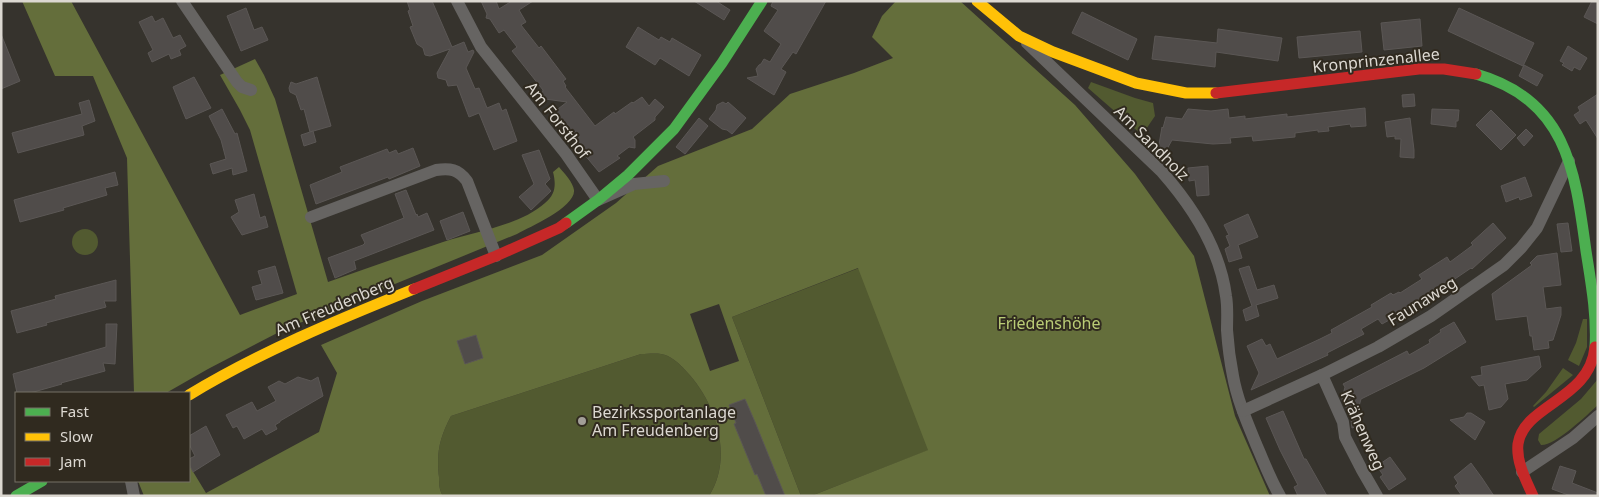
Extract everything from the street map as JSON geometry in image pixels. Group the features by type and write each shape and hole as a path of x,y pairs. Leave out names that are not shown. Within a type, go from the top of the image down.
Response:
{"street":[{"path":"182,1 237,82 242,87 251,90"},
{"name":"Am Forsthof","path":"457,1 481,47 566,154 598,200"},
{"name":"Am Freudenberg","path":"190,394 227,372 325,325 496,256 559,228 598,200 628,175 674,129 722,63 762,1"},
{"name":"Kronprinzenallee","path":"977,1 1019,36 1076,61 1136,83 1186,93 1222,93 1419,69 1455,69 1489,77 1511,88 1538,108 1556,131 1569,161 1581,211 1597,322 1597,342 1593,360 1583,378 1567,394 1528,423 1520,435 1518,459 1533,496"},
{"name":"Am Sandholz","path":"1019,36 1162,172 1192,212 1212,248 1223,280 1226,296 1230,362 1236,391 1273,484 1280,496"},
{"name":"Faunaweg","path":"1243,411 1378,348 1431,316 1504,265 1537,228 1569,161"},
{"path":"311,217 436,170 452,169 467,181 496,256"},
{"path":"598,200 634,184 664,181"},
{"name":"Krähenweg","path":"1322,375 1343,422 1346,437 1377,496"},
{"path":"1522,472 1572,438 1598,416"},
{"path":"16,496 40,482"},
{"path":"131,482 134,496"}],"green space":[{"path":"22,1 71,1 240,315 297,294 250,130 220,75 255,59 275,99 328,282 443,242 510,223 523,217 535,211 549,200 555,185 553,172 559,167 572,184 573,196 560,210 517,234 285,329 168,392 134,392 127,158 93,76 55,76"},
{"name":"Friedenshöhe","path":"896,1 960,1 1075,105 1135,174 1194,256 1235,416 1270,496 811,496 928,450 858,268 732,317 801,496 709,496 716,481 721,447 713,414 706,398 684,368 675,360 661,354 641,354 451,416 444,431 439,452 439,484 443,496 144,496 138,482 190,482 190,467 206,493 319,432 337,373 321,345 422,301 542,255 616,203 658,166 752,129 790,94 893,58 872,37 882,16","holes":["719,304 739,361 710,371 690,314"]},
{"path":"1091,82 1153,103 1155,116 1142,135 1088,88"},
{"path":"85,229 94,233 98,242 94,251 85,255 76,251 72,242 76,233"},
{"name":"Bezirkssportanlage Am Freudenberg","path":"859,268 929,450 811,496 801,496 732,317"},
{"path":"1583,319 1587,319 1587,347 1579,366 1568,360 1576,343"},
{"name":"Bezirkssportanlage Am Freudenberg","path":"641,354 661,354 671,358 686,371 706,398 713,414 721,447 716,481 709,496 443,496 439,484 439,452 444,431 451,416"},
{"path":"1563,368 1573,375 1534,407 1533,406 1546,392"},
{"path":"1598,379 1598,405 1554,441 1541,445 1538,440 1539,434 1581,399"}],"building":[{"path":"407,1 432,1 452,47 464,42 468,52 473,50 474,52 466,68 475,89 479,88 487,108 499,103 502,111 506,109 517,141 494,150 479,113 469,117 457,85 448,86 446,80 438,78 437,73 450,49 430,56 425,55 423,48 417,44 410,27 413,26"},
{"path":"481,1 496,1 499,9 512,1 533,1 519,10 526,22 521,25 539,48 541,46 566,79 563,81 565,87 595,126 614,112 615,114 642,97 649,106 655,99 664,107 655,117 655,120 633,137 635,148 629,147 617,156 620,158 599,172 571,134 561,124 561,120 554,112 567,102 545,99 542,95 543,90 512,51 517,47 504,30 499,33 490,19 486,18 487,14"},
{"path":"694,1 716,1 730,10 724,20"},
{"path":"773,1 826,1 796,54 793,52 781,69 786,72 774,95 747,78 758,76 756,69 764,59 770,62 781,44 764,31 778,10 771,6"},
{"path":"1592,1 1598,1 1598,24 1584,17"},
{"path":"246,8 254,30 262,27 268,40 241,51 227,16"},
{"path":"1459,8 1534,43 1523,66 1448,31"},
{"path":"1082,12 1137,39 1128,60 1072,33"},
{"path":"152,16 155,22 163,18 173,38 180,35 186,46 179,50 181,55 171,59 169,54 152,62 148,53 153,50 139,22"},
{"path":"1420,19 1422,46 1384,50 1381,23"},
{"path":"638,27 659,40 661,37 670,42 672,38 701,55 689,76 660,58 655,65 626,47"},
{"path":"1218,29 1282,38 1278,61 1216,52 1215,67 1152,59 1155,36 1217,43"},
{"path":"1360,31 1362,52 1299,58 1297,37"},
{"path":"1,34 20,81 1,89"},
{"path":"1568,46 1587,58 1580,70 1574,67 1572,71 1562,65 1564,63 1560,61"},
{"path":"1524,65 1543,75 1537,86 1519,76"},
{"path":"194,77 211,108 186,119 173,87"},
{"path":"317,77 331,126 310,132 304,109 301,110 296,95 290,92 289,88 291,82 296,84"},
{"path":"1414,94 1415,106 1403,107 1402,95"},
{"path":"1598,94 1598,139 1586,120 1580,124 1574,115 1580,111 1578,107"},
{"path":"89,100 95,121 82,126 84,135 18,153 12,133 82,114 79,103"},
{"path":"723,102 726,104 728,102 746,118 732,134 709,119 716,110 717,105"},
{"path":"1365,108 1366,126 1351,127 1350,124 1328,127 1329,131 1318,132 1318,130 1295,133 1295,137 1253,141 1252,136 1230,138 1231,143 1213,144 1172,140 1161,160 1157,156 1162,127 1166,117 1182,119 1188,109 1211,111 1228,109 1229,118 1245,116 1245,119 1287,114 1287,117"},
{"path":"222,109 235,134 237,133 247,171 233,175 232,168 213,174 210,164 226,159 221,140 209,116"},
{"path":"1432,109 1459,110 1456,127 1431,124"},
{"path":"1491,110 1516,135 1501,150 1476,125"},
{"path":"699,118 708,126 685,154 676,147"},
{"path":"1410,118 1414,158 1400,157 1401,139 1395,139 1395,136 1387,137 1385,122"},
{"path":"1526,129 1533,136 1524,146 1517,138"},
{"path":"313,131 316,142 304,146 301,135"},
{"path":"413,148 420,166 389,179 388,177 316,204 310,185 342,172 340,167 387,149 389,153 396,150 398,154"},
{"path":"539,150 550,179 545,184 551,191 531,210 519,197 534,184 522,155"},
{"path":"1208,166 1209,195 1197,196 1195,180 1189,181 1188,168"},
{"path":"115,172 118,185 105,188 107,195 63,208 64,210 20,222 14,200"},
{"path":"1525,177 1532,196 1520,200 1519,197 1506,202 1501,186"},
{"path":"406,190 416,215 418,217 427,213 434,230 354,261 356,269 335,278 328,258 363,245 365,243 361,235 404,218 395,194"},
{"path":"254,194 260,218 265,216 268,227 242,235 231,217 239,212 235,200"},
{"path":"463,212 470,231 447,240 440,221"},
{"path":"1248,214 1258,237 1238,245 1242,258 1229,262 1225,249 1230,246 1226,236 1229,235 1224,225"},
{"path":"1493,223 1506,238 1472,269 1418,304 1382,324 1378,319 1361,329 1364,334 1327,353 1328,355 1251,390 1259,373 1247,346 1262,339 1266,346 1270,344 1277,359 1332,333 1331,330 1372,307 1371,305 1391,293 1393,295 1400,293 1422,279 1419,275 1447,257 1450,262 1473,245 1471,243"},
{"path":"1568,223 1572,251 1561,252 1557,224"},
{"path":"1557,253 1561,285 1543,287 1546,309 1561,307 1561,315 1553,340 1548,341 1549,348 1534,350 1527,316 1496,320 1492,294 1532,265 1530,263 1537,256"},
{"path":"275,266 283,293 256,300 252,287 262,284 258,271"},
{"path":"1249,266 1257,290 1274,285 1278,298 1256,305 1259,316 1246,321 1243,310 1252,306 1239,269"},
{"path":"116,280 116,301 104,301 106,307 17,333 11,311 56,299 55,296"},
{"path":"1454,322 1466,342 1424,368 1361,399 1358,410 1362,425 1352,428 1351,419 1342,399 1345,387 1343,384 1407,351 1409,355 1430,343 1429,340 1441,332 1440,330"},
{"path":"106,324 117,324 115,364 103,363 105,371 34,392 17,392 13,374 106,347"},
{"path":"476,335 483,358 465,364 457,341"},
{"path":"1539,356 1541,367 1527,380 1505,384 1508,399 1501,407 1489,410 1484,385 1479,386 1471,377 1482,375 1481,367"},
{"path":"298,377 311,381 318,377 323,396 280,421 275,425 277,429 266,435 262,429 244,439 237,426 233,428 226,415 252,402 257,411 276,401 268,387 279,381 285,384"},
{"path":"745,399 785,496 766,496 757,474 755,475 734,424 736,423 729,405"},
{"path":"1283,411 1304,459 1306,459 1327,496 1298,496 1294,487 1298,485 1266,418"},
{"path":"1467,413 1471,413 1485,422 1475,440 1450,420 1464,417"},
{"path":"206,426 220,455 193,472 190,466 190,458 195,456 190,446 190,435"},
{"path":"1390,457 1406,479 1389,490 1380,477 1383,475 1377,466"},
{"path":"1471,463 1494,496 1462,496 1455,486 1458,483 1454,477"},
{"path":"1560,466 1576,471 1572,483 1598,493 1598,496 1571,496 1552,489"}],"traffic: fast":[{"path":"566,223 628,175 674,129 722,63 762,1"},
{"path":"1476,74 1506,86 1530,101 1548,120 1561,142 1570,166 1582,221 1593,299 1595,347"},
{"path":"16,496 40,482"}],"traffic: slow":[{"path":"977,1 1019,36 1053,52 1136,83 1186,93 1216,93"},
{"path":"190,394 271,351 414,289"}],"traffic: jam":[{"path":"1216,93 1419,69 1444,69 1476,74"},
{"path":"414,289 496,256 559,228 566,223"},
{"path":"1533,496 1522,471 1518,451 1518,444 1523,431 1532,419 1582,379 1591,365 1595,347"}],"place":[{"name":"Bezirkssportanlage Am Freudenberg","path":"582,421"}]}
